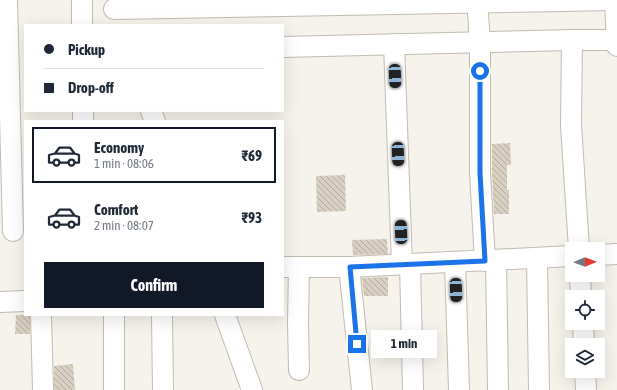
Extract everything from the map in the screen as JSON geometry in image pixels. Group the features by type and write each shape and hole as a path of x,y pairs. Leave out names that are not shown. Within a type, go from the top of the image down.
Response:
{"street":[{"path":"7,0 13,231"},
{"path":"82,0 82,24"},
{"path":"115,11 477,1 615,0 617,46"},
{"path":"477,1 480,42 480,173 490,260 498,390"},
{"path":"572,40 571,125 579,242"},
{"path":"284,47 617,40"},
{"path":"394,44 413,390"},
{"path":"605,255 617,254"},
{"path":"299,370 298,323 291,267 350,267 565,256"},
{"path":"537,258 539,390"},
{"path":"455,262 459,390"},
{"path":"350,267 362,390"},
{"path":"0,302 24,301"},
{"path":"41,316 43,390"},
{"path":"114,316 114,390"},
{"path":"162,316 163,390"},
{"path":"225,316 252,390"},
{"path":"586,378 586,390"}],"building":[{"path":"510,143 511,165 507,165 509,214 494,214 492,144"},
{"path":"345,175 346,211 317,212 316,176"},
{"path":"387,239 388,254 353,255 352,240"},
{"path":"388,277 388,296 364,296 362,278"},
{"path":"16,315 30,316 30,334 15,334"},
{"path":"73,364 75,390 54,390 54,366"}],"route":[{"path":"357,344 350,267 485,261 480,173 480,71"}]}
